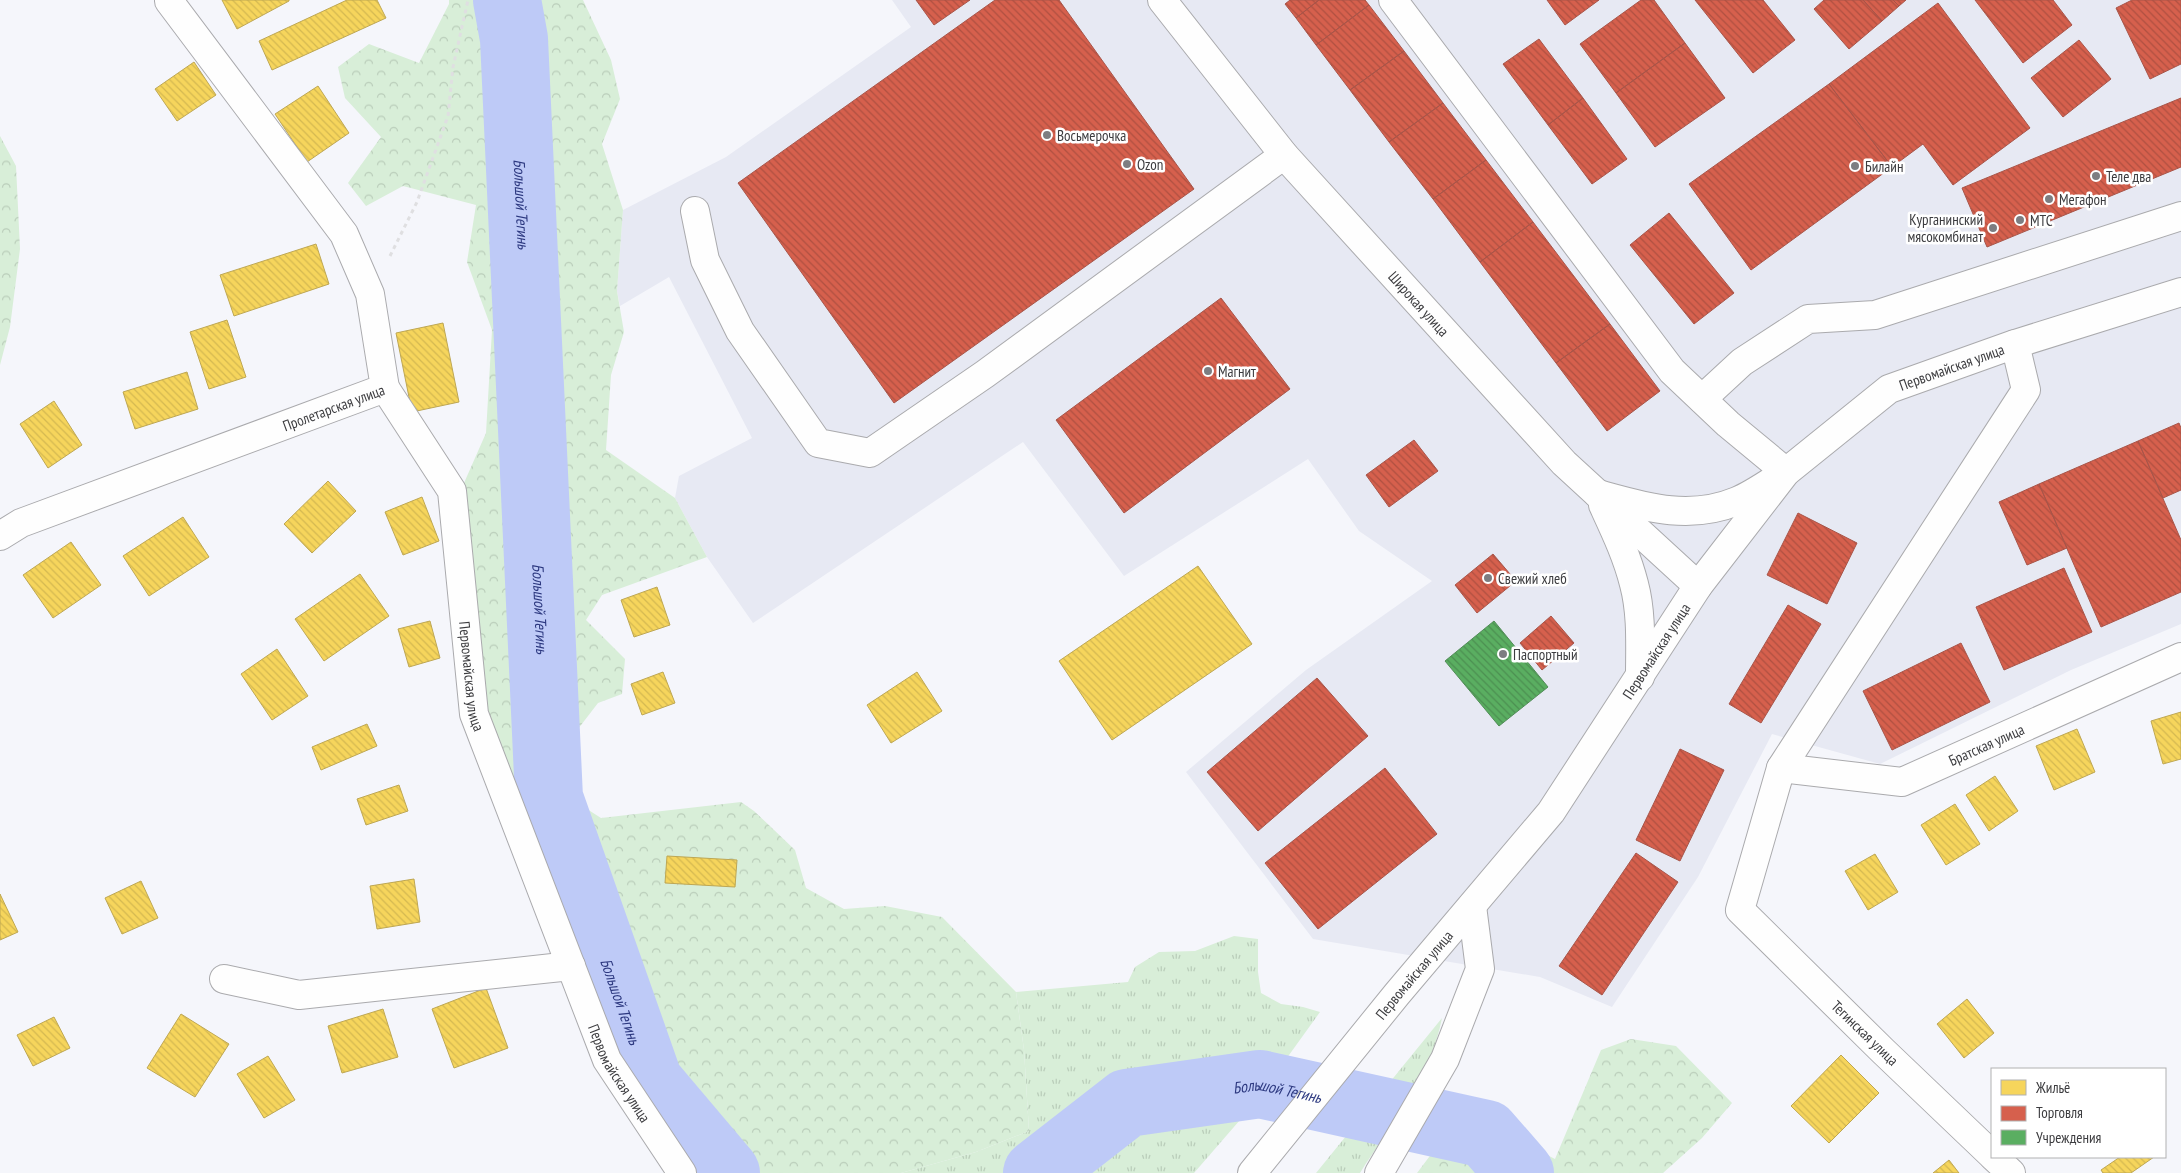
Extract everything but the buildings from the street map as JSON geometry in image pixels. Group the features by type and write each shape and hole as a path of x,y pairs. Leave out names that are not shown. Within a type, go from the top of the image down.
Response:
{"street":[{"name":"Широкая улица","path":"1162,0 1284,155 1564,463 1698,586"},
{"path":"1393,0 1672,371 1702,400 1786,472 1737,502 1695,513 1653,508 1598,494"},
{"name":"Пролетарская улица","path":"0,536 21,523 385,388 370,294 344,234 169,1"},
{"path":"695,211 705,260 740,331 818,442 870,453 985,374 1284,155"},
{"path":"1702,400 1742,362 1808,319 1875,315 2181,216"},
{"name":"Первомайская улица","path":"1252,1173 1397,994 1551,812 1698,586 1786,472 1890,389 2015,344 2181,292"},
{"path":"1781,768 2026,390 2015,344"},
{"name":"Первомайская улица","path":"385,388 452,491 474,714 606,1060 682,1173"},
{"path":"1598,494 1623,549 1634,586 1640,629 1640,677"},
{"name":"Братская улица","path":"1781,768 1902,782 2181,657"},
{"name":"Тегинская улица","path":"1781,768 1740,910 1991,1154"},
{"path":"1380,1172 1445,1059 1480,970 1472,906"},
{"path":"224,979 299,995 571,966"},
{"name":"Тегинская улица","path":"1995,1158 2011,1173"}],"path":[{"path":"370,294 417,202 448,116 453,67 468,0"}],"shaded area":[{"path":"892,0 2181,0 2181,624 2071,670 1880,764 1772,734 1698,877 1612,1007 1540,977 1313,939 1186,772 1306,670 1432,581 1359,531 1308,459 1124,576 1023,442 753,623 707,557 675,498 679,476 752,438 669,277 620,306 617,291 623,210 726,157 911,27"}],"green space":[{"path":"449,0 583,0 611,60 620,99 602,144 623,210 617,291 624,332 611,375 606,450 675,498 707,557 602,595 586,620 625,659 622,694 598,703 568,742 562,793 601,818 741,802 754,811 795,850 806,888 844,909 885,906 942,917 1016,992 1024,1050 1029,1131 976,1152 901,1173 682,1173 607,1060 474,714 464,483 486,433 492,330 467,262 476,205 403,186 366,206 348,183 381,137 345,98 338,67 369,44 419,63 449,4"},
{"path":"0,136 16,166 20,249 10,327 0,365"},
{"path":"1234,936 1258,939 1258,972 1261,993 1281,1004 1320,1012 1253,1105 1194,1173 901,1173 976,1152 1029,1131 1024,1050 1016,992 1128,982 1135,967 1159,952 1195,951"},
{"path":"1442,1018 1437,1039 1419,1080 1397,1118 1360,1173 1316,1173"},
{"path":"1631,1039 1676,1046 1732,1103 1702,1138 1663,1173 1417,1173 1463,1112 1555,1159 1601,1050"}],"waterway":[{"name":"Большой Тегинь","path":"507,0 514,39 549,798 649,1082 726,1173"},
{"name":"Большой Тегинь","path":"1037,1173 1127,1103 1260,1084 1486,1134 1520,1173"}],"place":[{"name":"Восьмерочка","path":"1047,135"},
{"name":"Ozon","path":"1127,164"},
{"name":"Билайн","path":"1855,166"},
{"name":"Теле два","path":"2096,176"},
{"name":"Мегафон","path":"2049,199"},
{"name":"МТС","path":"2020,220"},
{"name":"Курганинский мясокомбинат","path":"1993,228"},
{"name":"Магнит","path":"1208,371"},
{"name":"Свежий хлеб","path":"1488,578"},
{"name":"Паспортный","path":"1503,654"}]}
